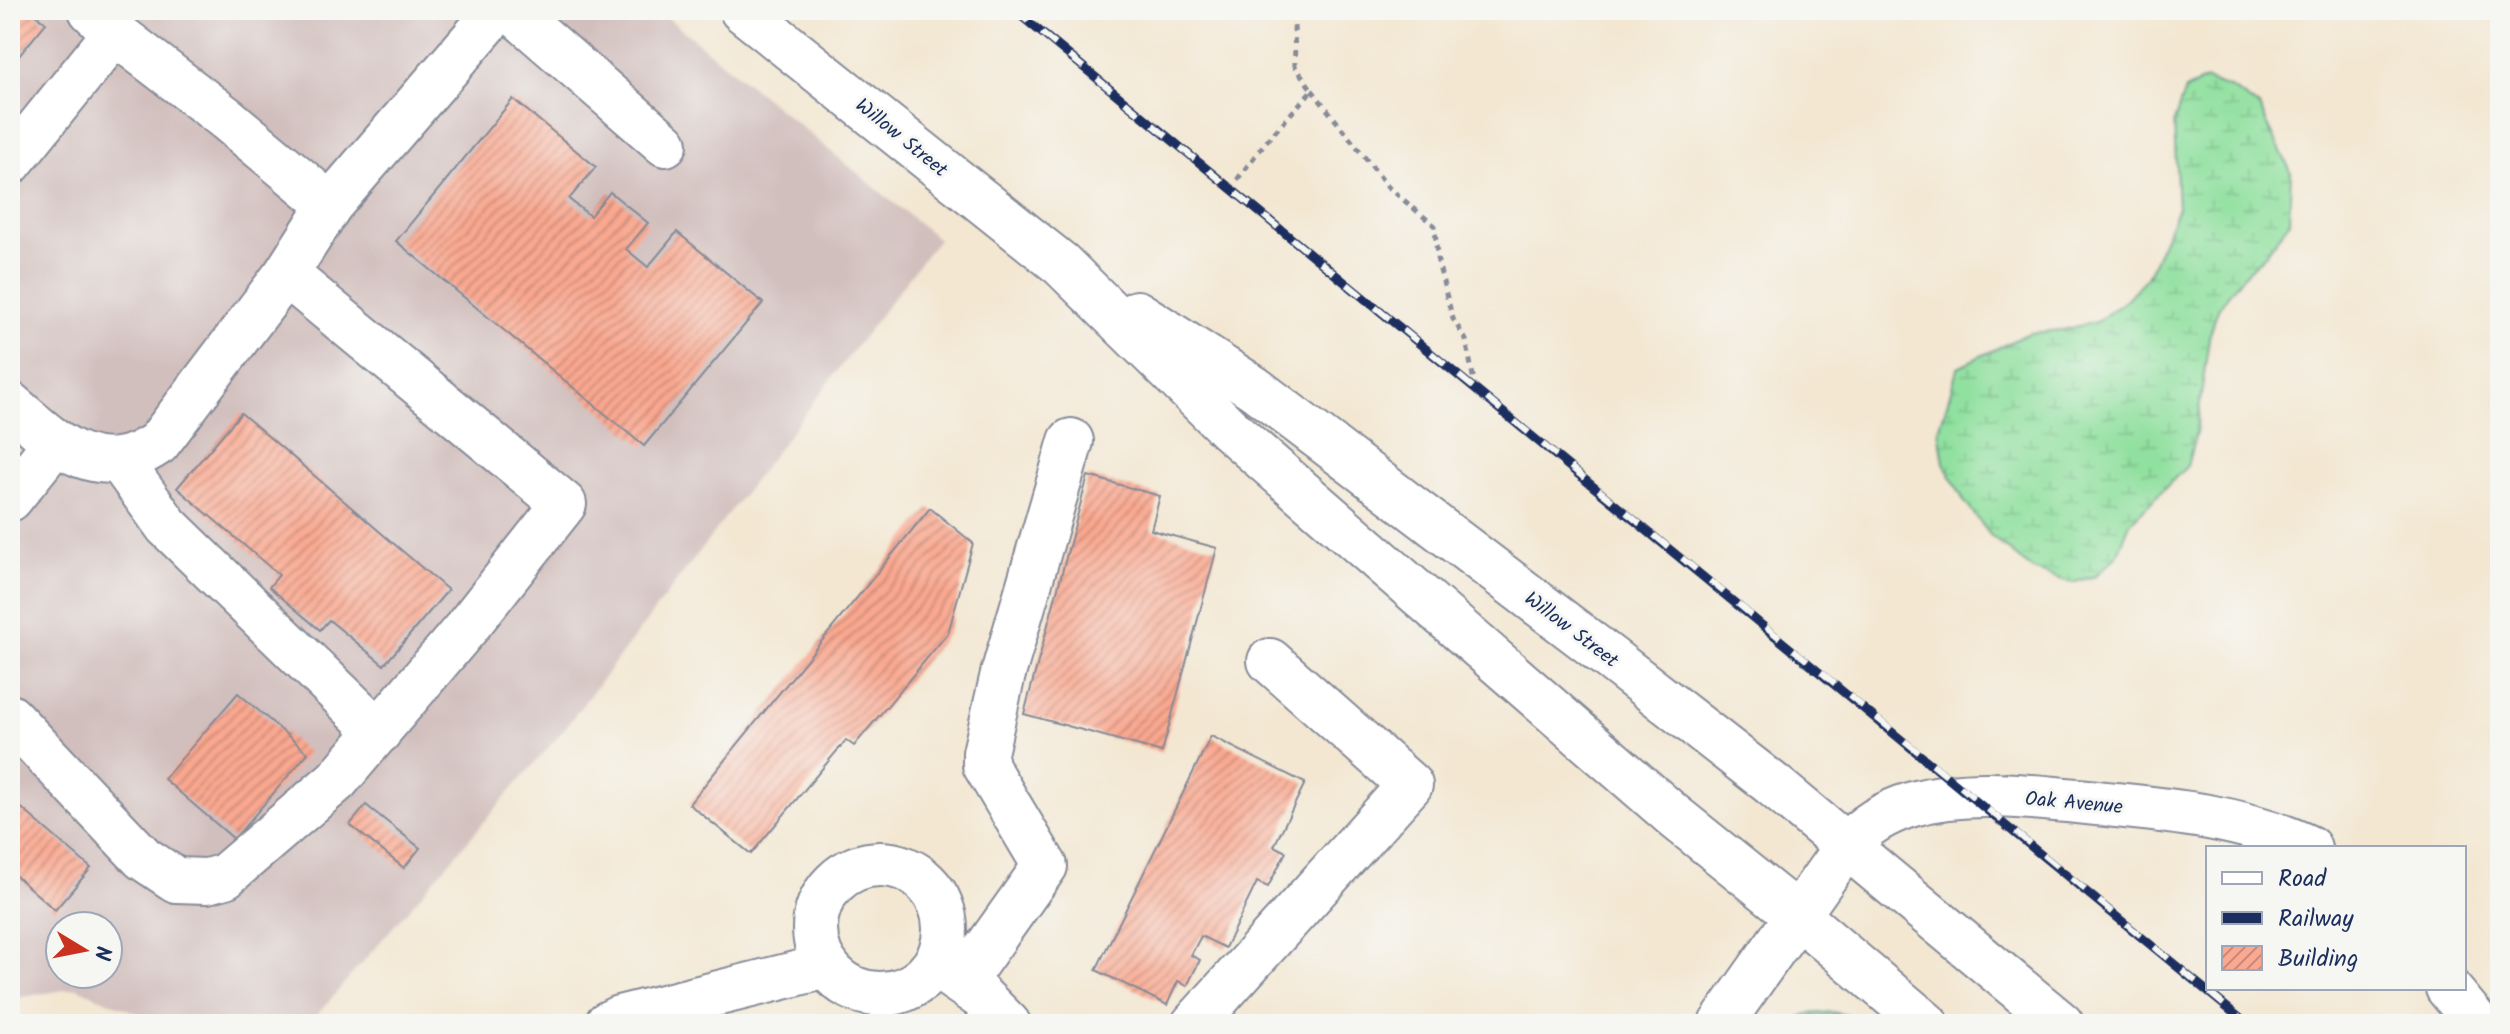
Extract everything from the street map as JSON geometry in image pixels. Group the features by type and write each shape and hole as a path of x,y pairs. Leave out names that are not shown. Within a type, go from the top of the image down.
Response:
{"main road":[{"path":"10,404 55,443 66,450 94,458 120,461 141,455 158,443 286,274 330,205 498,10"},
{"path":"511,10 665,144"},
{"name":"Willow Street","path":"742,10 1061,264 1254,388 1610,658 1772,784 2061,1024"},
{"path":"10,163 103,22 330,205"},
{"name":"Willow Street","path":"1061,264 1229,429 1675,817 1926,1024"},
{"path":"10,717 143,858 176,880 187,882 225,876 337,780 466,628 564,504 286,274"},
{"path":"1008,1024 986,1001 948,974 943,946 946,925 941,905 931,887 914,873 874,863 854,868 836,879 823,897 816,918 816,940 827,966 837,978 856,990 878,994 899,991 919,981 948,974 1045,866 985,765 985,753 1003,674 1071,441"},
{"path":"10,499 55,443"},
{"path":"120,461 167,526 379,732"},
{"path":"1194,1024 1410,785 1270,661"},
{"name":"Oak Avenue","path":"1721,1024 1847,845 1873,821 1916,803 2001,796 2147,808 2273,833 2304,846"},
{"path":"607,1024 619,1018 827,966"},
{"path":"2450,990 2478,1024"}],"path":[{"path":"1300,10 1294,23 1295,66 1388,187 1435,226 1437,258 1453,319 1466,340 1476,392"},
{"path":"1230,189 1264,144 1312,90"}],"shaded area":[{"path":"10,10 658,10 938,239 561,733 309,1024 162,1024 82,990 124,990 124,910 44,910 44,990 65,990 10,999"}],"green space":[{"path":"2206,80 2232,89 2259,107 2291,172 2289,222 2265,255 2240,279 2219,307 2210,331 2196,432 2187,466 2130,523 2117,556 2095,576 2072,583 2033,570 1991,536 1964,501 1944,463 1939,430 1958,367 2029,333 2096,322 2124,302 2147,277 2178,208 2174,122 2185,90"},
{"path":"1832,1012 1862,1019 1869,1024 1786,1024 1807,1014"}],"building":[{"path":"10,10 30,10 46,23 10,67"},
{"path":"513,99 596,167 569,199 590,216 610,192 648,223 626,249 648,267 677,232 763,303 644,446 396,241"},
{"path":"241,413 448,590 384,665 329,620 320,630 269,587 279,575 177,488"},
{"path":"1088,476 1160,496 1151,530 1217,548 1162,752 1024,714"},
{"path":"930,508 973,543 948,633 854,746 846,740 751,854 689,804"},
{"path":"238,693 308,753 234,839 164,779"},
{"path":"1211,736 1305,783 1274,846 1286,852 1268,887 1257,882 1225,948 1201,936 1191,955 1200,960 1187,986 1178,981 1167,1005 1096,970"},
{"path":"10,798 91,868 55,910 10,871"},
{"path":"366,805 420,848 404,868 350,825"}],"railway":[{"path":"1014,10 2247,1024"}]}
